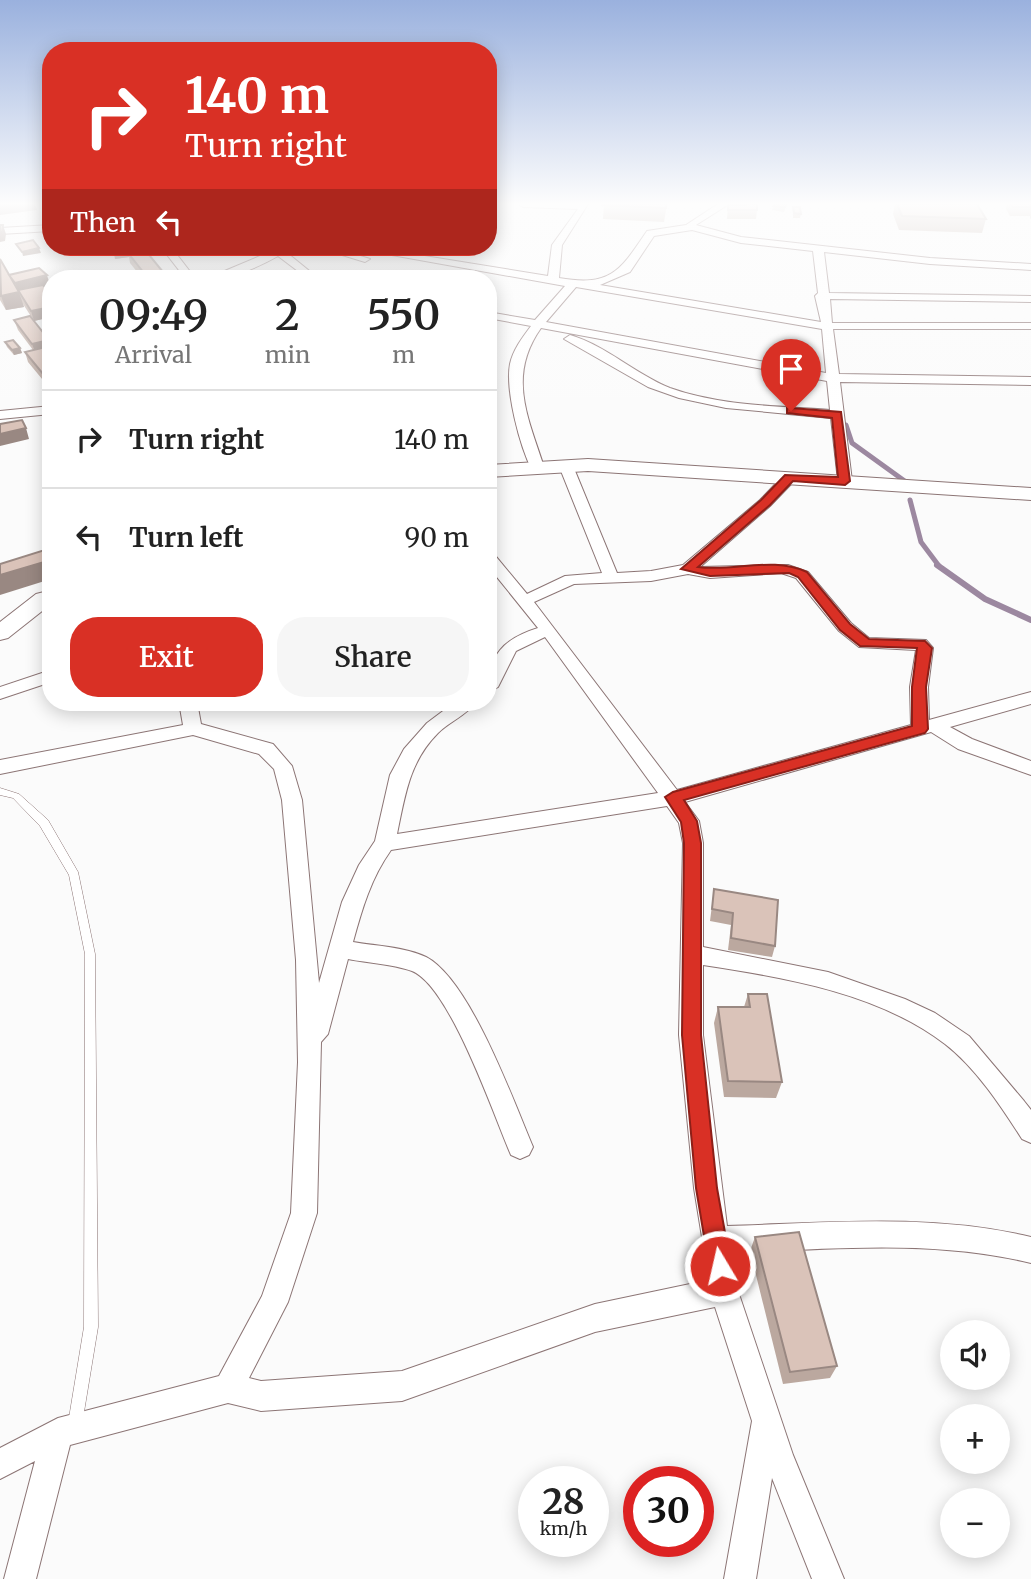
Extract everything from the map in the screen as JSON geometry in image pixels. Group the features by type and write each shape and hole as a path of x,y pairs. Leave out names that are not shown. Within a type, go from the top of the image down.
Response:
{"main road":[{"path":"497,470 566,466 790,477 1031,494"},
{"path":"0,611 42,599"},
{"path":"0,633 42,602"}],"street":[{"path":"528,278 827,326 1031,326"},
{"path":"553,278 553,282"},
{"path":"537,467 516,389 517,357 537,326 578,286 608,278"},
{"path":"820,278 845,481"},
{"path":"821,296 1031,299"},
{"path":"497,317 833,378 1031,381"},
{"path":"537,326 586,343 663,389 681,395 774,410 837,415"},
{"path":"0,415 42,411"},
{"path":"566,466 612,579"},
{"path":"688,569 765,503 790,477"},
{"path":"497,567 548,631 689,821 693,843 691,1035 707,1188 724,1291 766,1421 828,1579"},
{"path":"524,601 571,579 651,576 688,569 710,572 782,568 793,570 802,575 845,627 865,643 920,644 925,648 919,687 927,727"},
{"path":"497,676 506,650 521,640 548,631"},
{"path":"0,693 42,679"},
{"path":"385,843 673,797 1031,698"},
{"path":"190,711 193,729"},
{"path":"310,1062 327,990 342,949 353,901 369,865 385,843 400,775 412,749 433,727 455,711"},
{"path":"927,727 1031,768"},
{"path":"0,767 193,729 231,737 266,749 283,766 292,800 302,881 310,1062 304,1213 274,1302 228,1388"},
{"path":"342,949 417,964 435,974 478,1044 520,1147"},
{"path":"692,954 756,963 901,1008 953,1036 1031,1131"},
{"path":"716,1240 936,1234 1003,1242 1031,1250"},
{"path":"0,1464 66,1431 228,1388 261,1396 402,1386 595,1318 724,1291"},
{"path":"740,1579 766,1421"},
{"path":"20,1579 66,1431"}],"lane":[{"path":"0,792 16,796 44,824 74,875 90,954 92,1326 66,1431"}],"building":[{"path":"1,278 11,278 19,292 1,296"},
{"path":"11,278 36,278 15,283"},
{"path":"42,285 42,309 31,311 18,290"},
{"path":"30,316 42,331 42,342 32,344 14,320"},
{"path":"13,340 20,348 12,350 5,342"},
{"path":"42,348 42,373 25,352"},
{"path":"22,420 26,428 0,434 0,424"},
{"path":"42,551 42,563 0,575 0,564"},
{"path":"714,889 778,900 775,946 731,938 733,913 712,909"},
{"path":"748,994 767,994 782,1082 728,1081 718,1007 750,1007"},
{"path":"799,1232 837,1366 790,1372 755,1237"}],"waterway":[{"path":"846,425 852,443 906,482"},
{"path":"910,500 921,542 939,566"},
{"path":"937,565 985,599 1031,620"}],"route":[{"path":"720,1266 707,1188 691,1035 693,843 689,821 673,797 920,729 919,687 925,648 920,644 865,643 845,627 802,575 793,570 782,568 710,572 688,569 765,503 790,477 845,481 837,415 791,411"}]}
